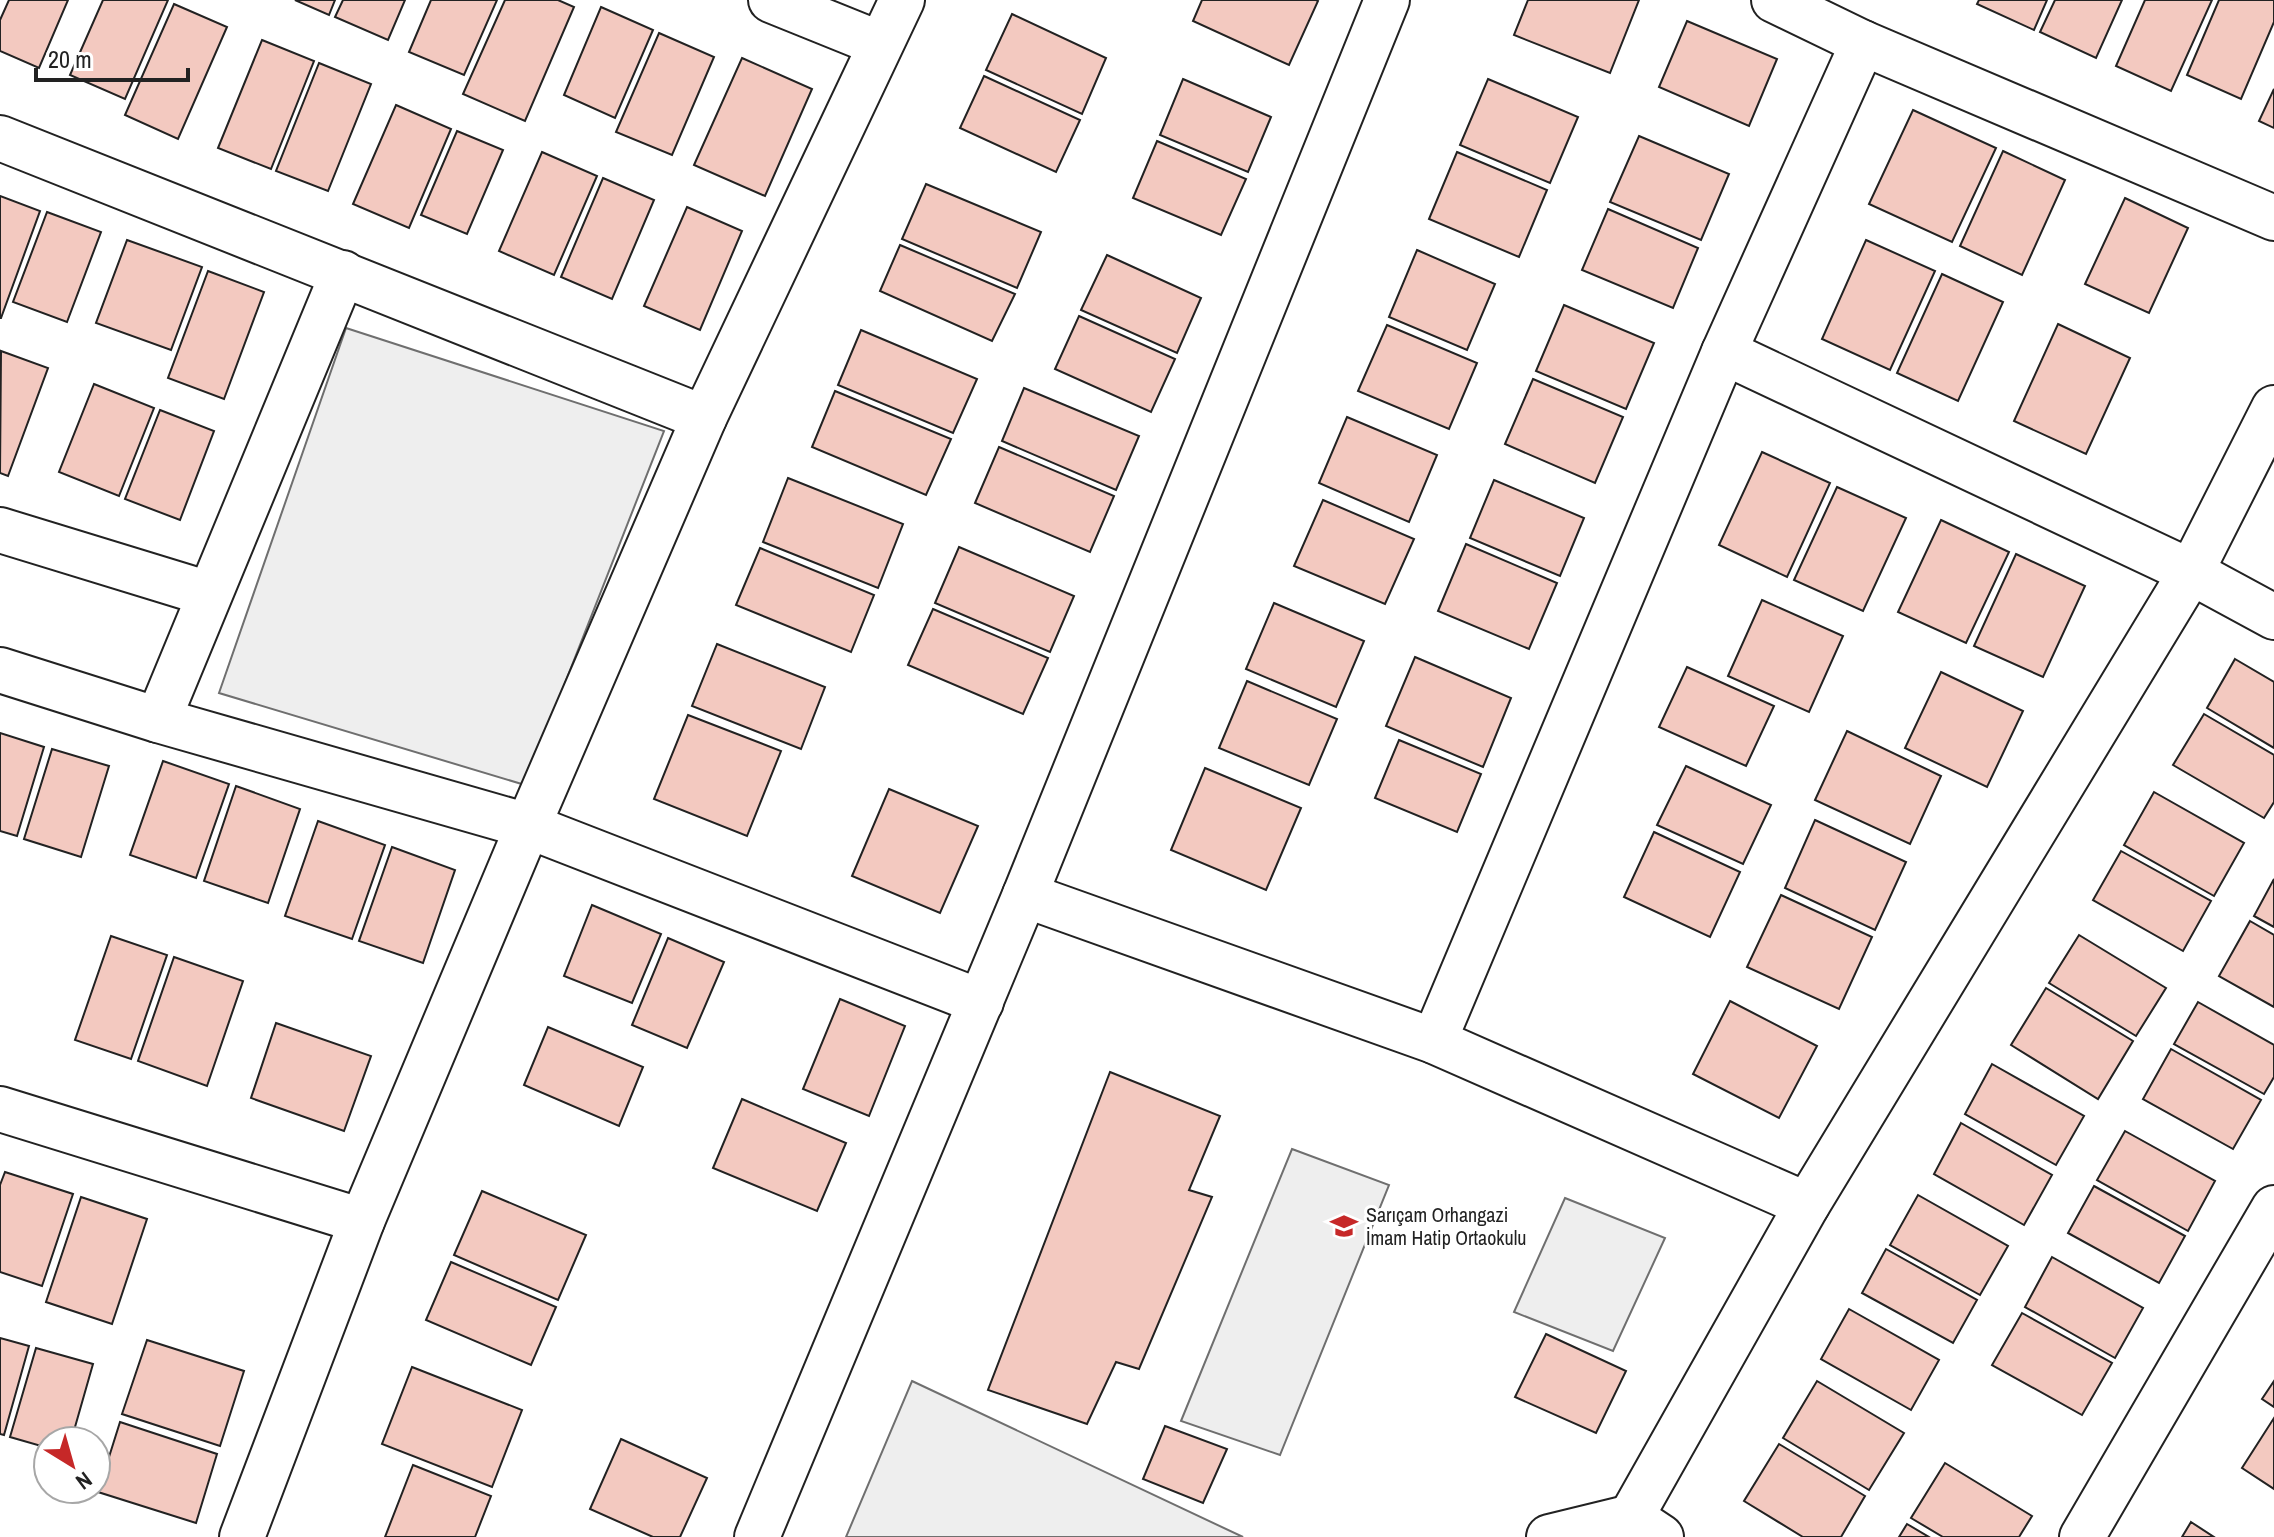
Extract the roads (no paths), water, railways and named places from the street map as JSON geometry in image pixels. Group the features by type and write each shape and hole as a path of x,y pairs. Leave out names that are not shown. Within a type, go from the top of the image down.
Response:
{"street":[{"path":"771,0 880,44"},
{"path":"242,1537 362,1221 528,826 704,418 902,0"},
{"path":"757,1537 1025,895 1387,0"},
{"path":"1774,0 1863,43 2274,218"},
{"path":"1434,1041 1724,352 1863,43"},
{"path":"0,138 704,418"},
{"path":"158,720 343,273"},
{"path":"1724,352 2191,572 2274,617"},
{"path":"1549,1537 1646,1527 1807,1205 2191,572 2274,408"},
{"path":"0,530 209,594"},
{"path":"0,670 158,720 528,826 981,1002"},
{"path":"1025,895 1434,1041 1807,1205"},
{"path":"0,1109 362,1221"},
{"path":"2082,1537 2274,1208"}],"place":[{"name":"Sarıçam Orhangazi İmam Hatip Ortaokulu","path":"1344,1226"}]}
